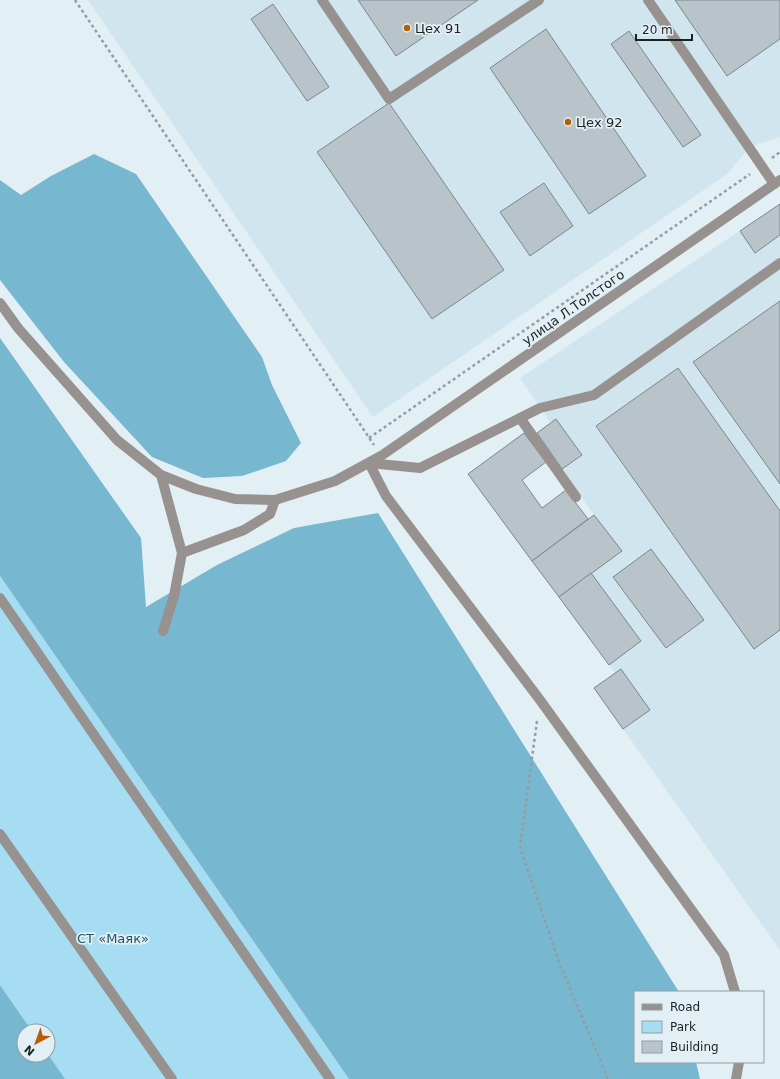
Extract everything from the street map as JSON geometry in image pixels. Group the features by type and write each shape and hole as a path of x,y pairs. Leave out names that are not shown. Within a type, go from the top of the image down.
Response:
{"street":[{"path":"322,0 389,98 539,0"},
{"path":"648,0 762,165 777,182"},
{"name":"улица Л.Толстого","path":"275,500 336,480 381,456 777,182"},
{"path":"369,463 420,468 540,408 594,395 780,263"},
{"path":"0,303 18,328 117,440 161,476 196,489 235,498 275,500 270,514 244,530 182,553"},
{"path":"520,418 576,497"},
{"path":"369,463 386,496 540,700 724,955 735,991"},
{"path":"161,476 182,553 174,596 163,630"},
{"path":"0,598 330,1079"},
{"path":"0,834 172,1079"},
{"path":"736,1079 739,1063"}],"path":[{"path":"75,0 381,456"},
{"path":"369,438 780,152"},
{"path":"540,700 520,847 559,962 608,1079"}],"shaded area":[{"path":"88,0 780,0 780,137 750,147 727,174 373,417"},
{"path":"94,154 136,174 262,357 272,385 301,443 286,461 242,476 203,478 152,457 64,362 0,280 0,180 21,195 51,176"},
{"path":"780,204 780,950 594,688 615,673 532,561 594,515 537,433 551,423 520,378"},
{"path":"0,338 141,538 146,607 217,565 294,528 378,513 678,991 634,991 634,1063 696,1063 700,1079 349,1079 0,576"},
{"path":"0,985 26,1023 16,1023 16,1063 54,1063 65,1079 0,1079"}],"green space":[{"name":"СТ «Маяк»","path":"0,576 349,1079 65,1079 54,1063 56,1063 56,1023 26,1023 0,985"}],"building":[{"name":"Цех 91","path":"358,0 478,0 396,56"},
{"path":"675,0 780,0 780,39 727,76"},
{"path":"273,4 329,87 307,101 251,19"},
{"name":"Цех 92","path":"546,29 646,176 589,214 490,68"},
{"path":"629,31 701,135 683,147 611,44"},
{"path":"389,103 504,270 432,319 317,152"},
{"path":"544,183 573,226 530,256 500,212"},
{"path":"780,204 780,235 755,253 740,231"},
{"path":"780,301 780,484 693,362"},
{"path":"678,368 780,511 780,630 754,649 596,426"},
{"path":"556,419 582,455 562,469 537,433"},
{"path":"524,433 546,462 522,480 542,508 566,490 588,519 532,561 468,474"},
{"path":"594,515 622,551 559,597 532,561"},
{"path":"651,549 704,620 666,648 613,577"},
{"path":"591,573 641,641 609,665 559,597"},
{"path":"621,669 650,710 623,729 594,688"}],"place":[{"name":"Цех 91","path":"407,28"},
{"name":"Цех 92","path":"568,122"}]}
